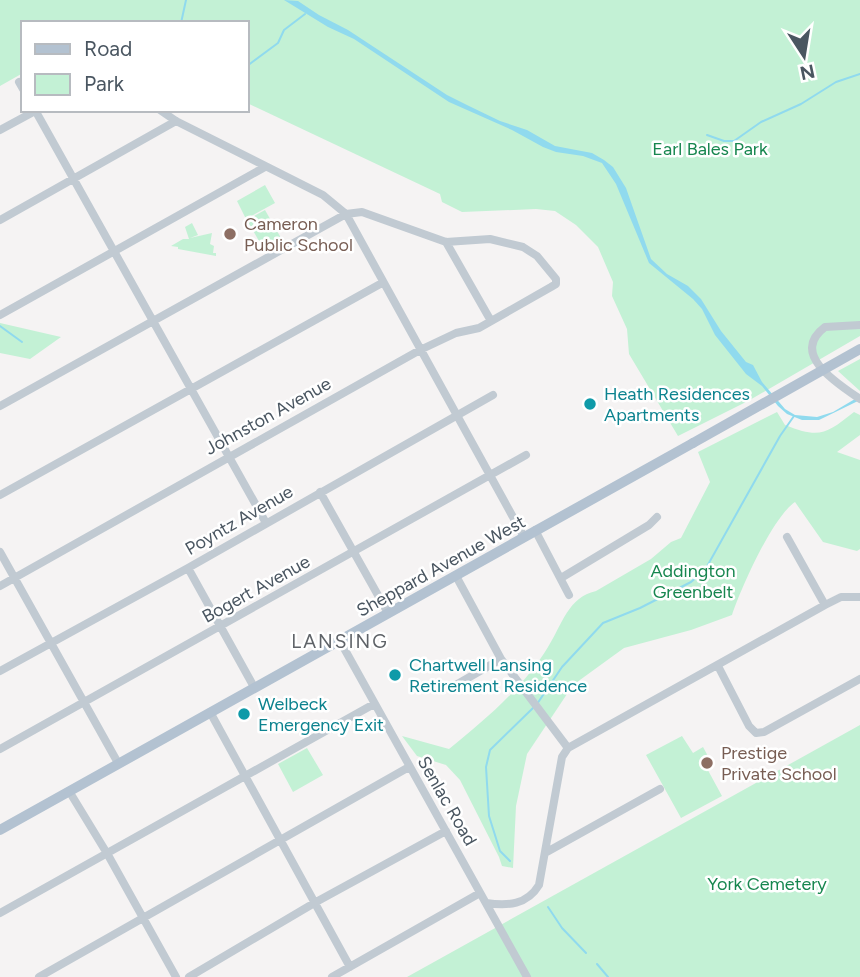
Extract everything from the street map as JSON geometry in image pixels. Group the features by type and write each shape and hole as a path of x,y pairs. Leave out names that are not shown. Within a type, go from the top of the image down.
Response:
{"main road":[{"name":"Sheppard Avenue West","path":"0,830 860,349"}],"street":[{"path":"0,130 32,112"},
{"path":"37,112 266,523"},
{"path":"163,112 323,195 346,214 524,537"},
{"path":"0,220 176,121"},
{"path":"0,315 265,167"},
{"path":"0,406 346,214 362,212 446,242 491,321"},
{"name":"Johnston Avenue","path":"0,586 420,350 456,333 479,328 556,284 556,279 537,256 523,247 490,239 446,242"},
{"path":"0,495 382,283"},
{"path":"860,325 825,327 816,335 813,343 816,363 830,378 860,398"},
{"name":"Poyntz Avenue","path":"0,671 493,395"},
{"name":"Bogert Avenue","path":"0,749 355,553 526,455"},
{"path":"320,492 388,612"},
{"path":"561,578 649,525 657,517"},
{"path":"535,530 569,595"},
{"path":"787,537 825,605"},
{"path":"0,552 118,763"},
{"path":"188,568 254,687"},
{"path":"456,576 501,659 568,748"},
{"path":"486,903 523,902 533,895 539,885 562,757 568,748 825,605 841,597 860,597"},
{"name":"Senlac Road","path":"340,641 527,977"},
{"path":"453,686 501,659"},
{"path":"718,666 749,726 756,733 764,732 860,679"},
{"path":"0,913 374,704"},
{"path":"210,712 350,967"},
{"path":"39,977 410,767"},
{"path":"545,853 660,789"},
{"path":"69,791 176,977"},
{"path":"189,977 316,902 446,831"},
{"path":"332,977 480,893"}],"green space":[{"name":"Earl Bales Park","path":"0,0 860,0 860,336 748,401 678,436 629,354 627,329 612,296 613,282 598,247 576,225 555,211 536,209 462,212 442,202 440,194 248,103 248,21 21,21 21,74 0,86"},
{"path":"265,185 275,203 246,219 237,201"},
{"path":"265,210 281,238 263,248 247,220"},
{"path":"192,223 198,235 190,238 212,233 210,244 214,246 213,253 216,253 216,256 171,246 183,239 189,239 185,227"},
{"path":"0,323 61,337 30,359 0,353"},
{"path":"860,359 860,391 838,371"},
{"name":"Addington Greenbelt","path":"777,412 785,425 815,433 829,429 854,412 860,415 860,435 837,452 860,460 860,549 857,551 823,542 795,502 786,510 767,538 732,615 691,630 624,648 573,685 527,754 516,806 513,868 502,866 460,780 446,765 417,756 402,736 449,749 476,726 527,676 548,647 567,613 579,599 651,559 671,542 681,538 710,482 698,452"},
{"name":"York Cemetery","path":"860,725 860,977 407,977"},
{"path":"682,736 693,753 703,747 709,758 704,763 722,796 681,818 646,755"},
{"path":"307,748 323,775 293,792 278,764"}],"water":[{"path":"284,0 298,1 348,30 447,95 500,121 527,130 555,146 592,153 604,160 613,167 626,188 651,259 701,299 721,331 746,362 753,365 762,382 785,409 795,415 817,417 833,412 860,396 860,400 819,420 802,420 787,414 762,386 746,374 715,335 702,309 693,299 649,263 616,184 602,163 543,147 449,102 354,39 328,27"}],"waterway":[{"path":"181,21 186,0"},
{"path":"248,65 278,43 284,30 305,14"},
{"path":"707,135 724,141 734,141 761,122 801,104 836,82 860,74"},
{"path":"0,326 22,342"},
{"path":"537,704 562,667 603,623 691,582 705,570 780,436 794,416"},
{"path":"510,861 500,851 489,816 486,767 490,750 533,708"},
{"path":"548,907 562,928 586,953"},
{"path":"597,964 608,977"}],"place":[{"name":"Cameron Public School","path":"230,234"},
{"name":"Heath Residences Apartments","path":"590,404"},
{"name":"Chartwell Lansing Retirement Residence","path":"395,675"},
{"name":"Welbeck Emergency Exit","path":"244,714"},
{"name":"Prestige Private School","path":"707,763"}],"district":[{"name":"LANSING","path":"340,641"}]}
